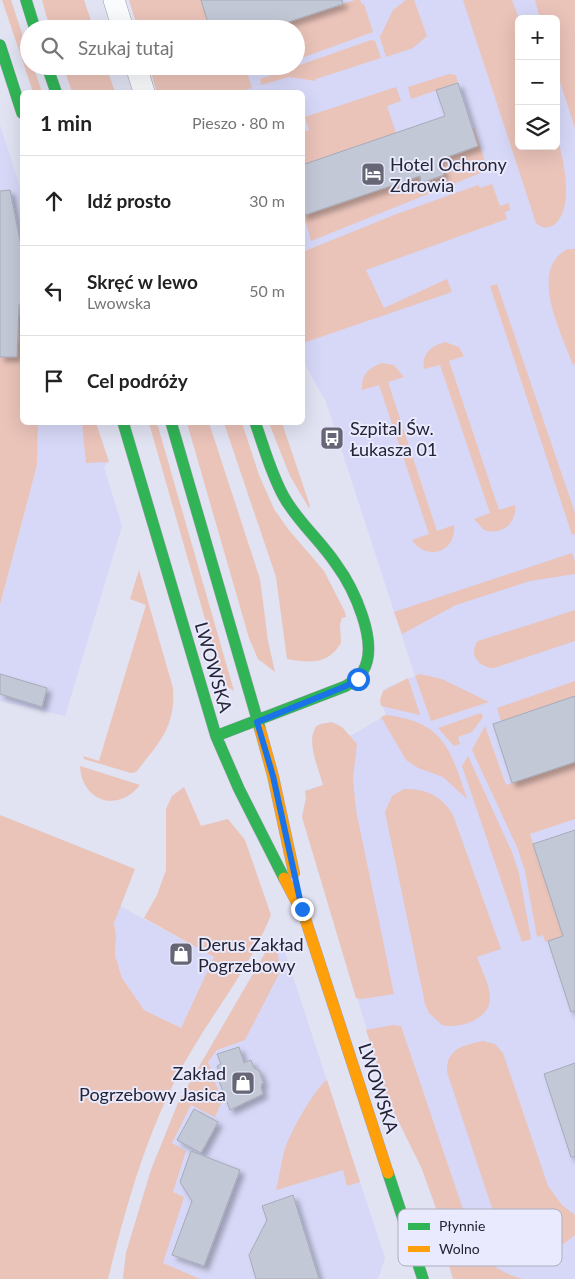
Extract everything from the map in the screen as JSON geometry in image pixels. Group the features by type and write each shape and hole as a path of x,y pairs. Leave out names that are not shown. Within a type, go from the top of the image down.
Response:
{"main road":[{"path":"26,0 32,20"},
{"path":"0,45 20,107"},
{"path":"50,75 55,90"},
{"name":"LWOWSKA","path":"124,425 216,736 239,789 302,909"},
{"name":"LWOWSKA","path":"172,425 273,776 302,909 400,1209"},
{"path":"216,736 257,722 346,686 358,679 367,662 368,650 363,620 351,588 338,565 298,518 284,496 256,425"},
{"name":"LWOWSKA","path":"419,1266 423,1279"}],"street":[{"path":"114,0 121,20"},
{"path":"139,75 143,90"}],"shaded area":[{"path":"2,0 11,0 20,28 20,53"},
{"path":"42,0 84,0 91,20 48,20"},
{"path":"129,0 575,0 575,1279 453,1279 449,1266 562,1266 562,1209 436,1209 422,1169 389,1102 302,817 306,798 305,791 323,785 313,748 315,727 322,723 337,723 350,736 386,715 380,700 386,688 415,676 326,402 305,365 305,90 156,90 152,75 305,75 305,20 135,20"},
{"path":"129,0 201,0 207,20 135,20"},
{"path":"360,0 364,4 373,32 305,57 305,20 294,20"},
{"path":"406,0 414,0 427,36 413,48 386,57 380,37 393,10"},
{"path":"463,0 512,0 518,15 515,15 515,150 560,149 566,182 564,207 560,217 554,225 549,227 540,226 536,223"},
{"path":"535,0 575,0 575,128 560,82 560,15 539,15"},
{"path":"371,40 375,41 381,58 316,79 316,81 289,77 261,85 260,79 271,75 305,75 305,63"},
{"path":"449,74 456,75 458,83 411,99 408,87"},
{"path":"27,75 36,75 41,90 32,90"},
{"path":"66,75 109,75 114,90 71,90"},
{"path":"152,75 248,75 252,88 245,90 156,90"},
{"path":"396,87 401,101 387,106 396,133 305,164 305,131 309,130 305,117"},
{"path":"0,125 20,187 20,307 0,308"},
{"path":"474,128 488,170 311,241 305,215 420,176 422,183 443,176 438,160 477,146 472,129"},
{"path":"492,184 500,206 509,203 510,210 505,212 507,219 366,270 384,308 447,279 452,292 305,342 305,251 394,215 478,185 480,188"},
{"path":"568,249 575,249 575,364 573,365 556,320 549,286 550,271 556,258"},
{"path":"497,284 575,513 575,534 572,535 490,286"},
{"path":"20,307 20,425 38,425 37,465 0,605 0,308"},
{"path":"445,342 459,347 464,356 449,361 499,510 515,505 514,517 511,522 497,531 484,530 474,519 490,513 440,365 424,369 424,359 428,351"},
{"path":"382,363 394,365 404,377 388,382 437,531 454,525 454,534 451,542 440,551 425,551 412,540 429,534 379,385 362,390 366,373"},
{"path":"38,425 97,425 109,462 104,467 122,526 65,716 0,701 0,605 37,465"},
{"path":"82,425 97,425 109,462 86,463"},
{"path":"150,425 158,425 234,691 228,687 219,668"},
{"path":"188,425 210,425 260,579 268,641 275,672 258,659 249,638"},
{"path":"225,425 243,425 259,475 274,509 288,529 324,571 345,612 346,617 342,618 340,624 341,643 336,650 324,659 303,661 287,659 276,577"},
{"path":"270,425 283,425 310,506 309,508 290,476"},
{"path":"572,553 575,562 575,574 530,581 456,605 402,634 394,612"},
{"path":"139,570 173,688 173,702 169,724 159,743 136,772 131,773 84,759 83,756 99,761 146,605 130,599"},
{"path":"575,610 575,641 494,668 484,666 475,655 475,646 478,641"},
{"path":"420,674 442,679 489,702 431,721 415,676"},
{"path":"408,678 420,715 381,706 380,700 383,691"},
{"path":"575,681 575,696 501,721 497,708"},
{"path":"481,713 483,717 472,732 458,737 460,744 454,746 438,728"},
{"path":"386,715 421,724 433,731 442,740 455,765 467,799 443,777 418,768 406,760 381,717"},
{"path":"331,722 342,727 357,744 353,778 356,810 394,994 362,999 356,998 302,817 306,798 305,791 323,785 312,745 314,731 318,725"},
{"path":"485,726 506,785 575,762 575,819 530,834 563,936 545,942 543,935 537,937 525,871 517,847 472,750"},
{"path":"468,756 512,852 519,873 531,939 522,942 462,766"},
{"path":"80,766 140,785 131,794 122,799 102,800 87,788 82,778"},
{"path":"184,787 201,826 228,819 245,840 271,915 252,955 181,1069 157,1119 138,1171 108,1279 0,1279 0,815 135,869 114,923 116,936 115,955 122,978 144,1010 181,1028 214,957 144,918 157,895 166,870 166,809 172,796"},
{"path":"404,789 420,790 433,795 444,803 453,815 501,949 477,957 487,984 490,1000 484,1013 472,1022 456,1026 442,1025 429,1013 425,1004 385,812 392,796"},
{"path":"120,906 214,957 181,1028 144,1010 122,978 115,955 116,936 114,923"},
{"path":"280,937 385,1258 378,1279 123,1279 126,1253 151,1170 178,1103 268,948"},
{"path":"268,948 277,952 281,970 245,1040 217,1050 208,1062 222,1101 215,1117 191,1105 172,1143 186,1151 173,1192 184,1197 163,1263 200,1279 123,1279 126,1253 151,1170 178,1103"},
{"path":"393,1025 401,1026 463,1209 436,1209 422,1169 389,1102 366,1030"},
{"path":"483,1041 495,1044 503,1053 548,1186 562,1205 575,1215 575,1235 562,1244 562,1209 492,1209 447,1072 449,1058 457,1049"},
{"path":"327,1080 360,1182 347,1186 343,1170 276,1190 286,1145 302,1113 315,1093"},
{"path":"449,1266 495,1266 502,1271 525,1279 453,1279"}],"building":[{"path":"201,0 342,0 343,4 294,20 207,20"},
{"name":"Hotel Ochrony Zdrowia","path":"458,83 478,146 439,160 444,175 421,183 420,176 305,215 305,164 445,116 436,90"},
{"path":"10,190 20,241 20,304 17,357 0,357 0,191"},
{"path":"0,674 47,688 42,707 0,694"},
{"path":"575,696 575,762 512,783 493,724"},
{"path":"575,830 575,1011 571,1012 548,941 563,936 533,844"},
{"path":"239,1047 244,1063 251,1060 254,1068 259,1070 263,1082 261,1087 263,1094 230,1110 219,1081 222,1080 217,1066 221,1064 217,1054"},
{"path":"575,1063 575,1157 571,1157 544,1074"},
{"path":"194,1109 218,1122 201,1153 177,1140"},
{"path":"191,1151 240,1170 204,1266 172,1255 192,1201 180,1182"},
{"path":"293,1195 319,1279 256,1279 249,1255 267,1220 262,1206"}],"traffic: fast":[{"path":"26,0 32,20"},
{"path":"0,45 20,107"},
{"path":"50,75 55,90"},
{"path":"124,425 216,736 239,789 284,878"},
{"path":"172,425 260,729"},
{"path":"216,736 346,686 363,671 367,659 366,631 350,586 336,564 296,515 284,497 271,470 256,425"},
{"path":"388,1173 400,1209"},
{"path":"419,1266 423,1279"}],"traffic: slow":[{"path":"260,729 273,776 294,873"},
{"path":"284,878 305,918 388,1173"}],"place":[{"name":"Hotel Ochrony Zdrowia","path":"373,174"},
{"name":"Szpital Św. Łukasza 01","path":"332,438"},
{"name":"Derus Zakład Pogrzebowy","path":"181,954"},
{"name":"Zakład Pogrzebowy Jasica","path":"243,1083"}],"route":[{"path":"302,909 273,776 257,722 346,686 358,679"}]}
